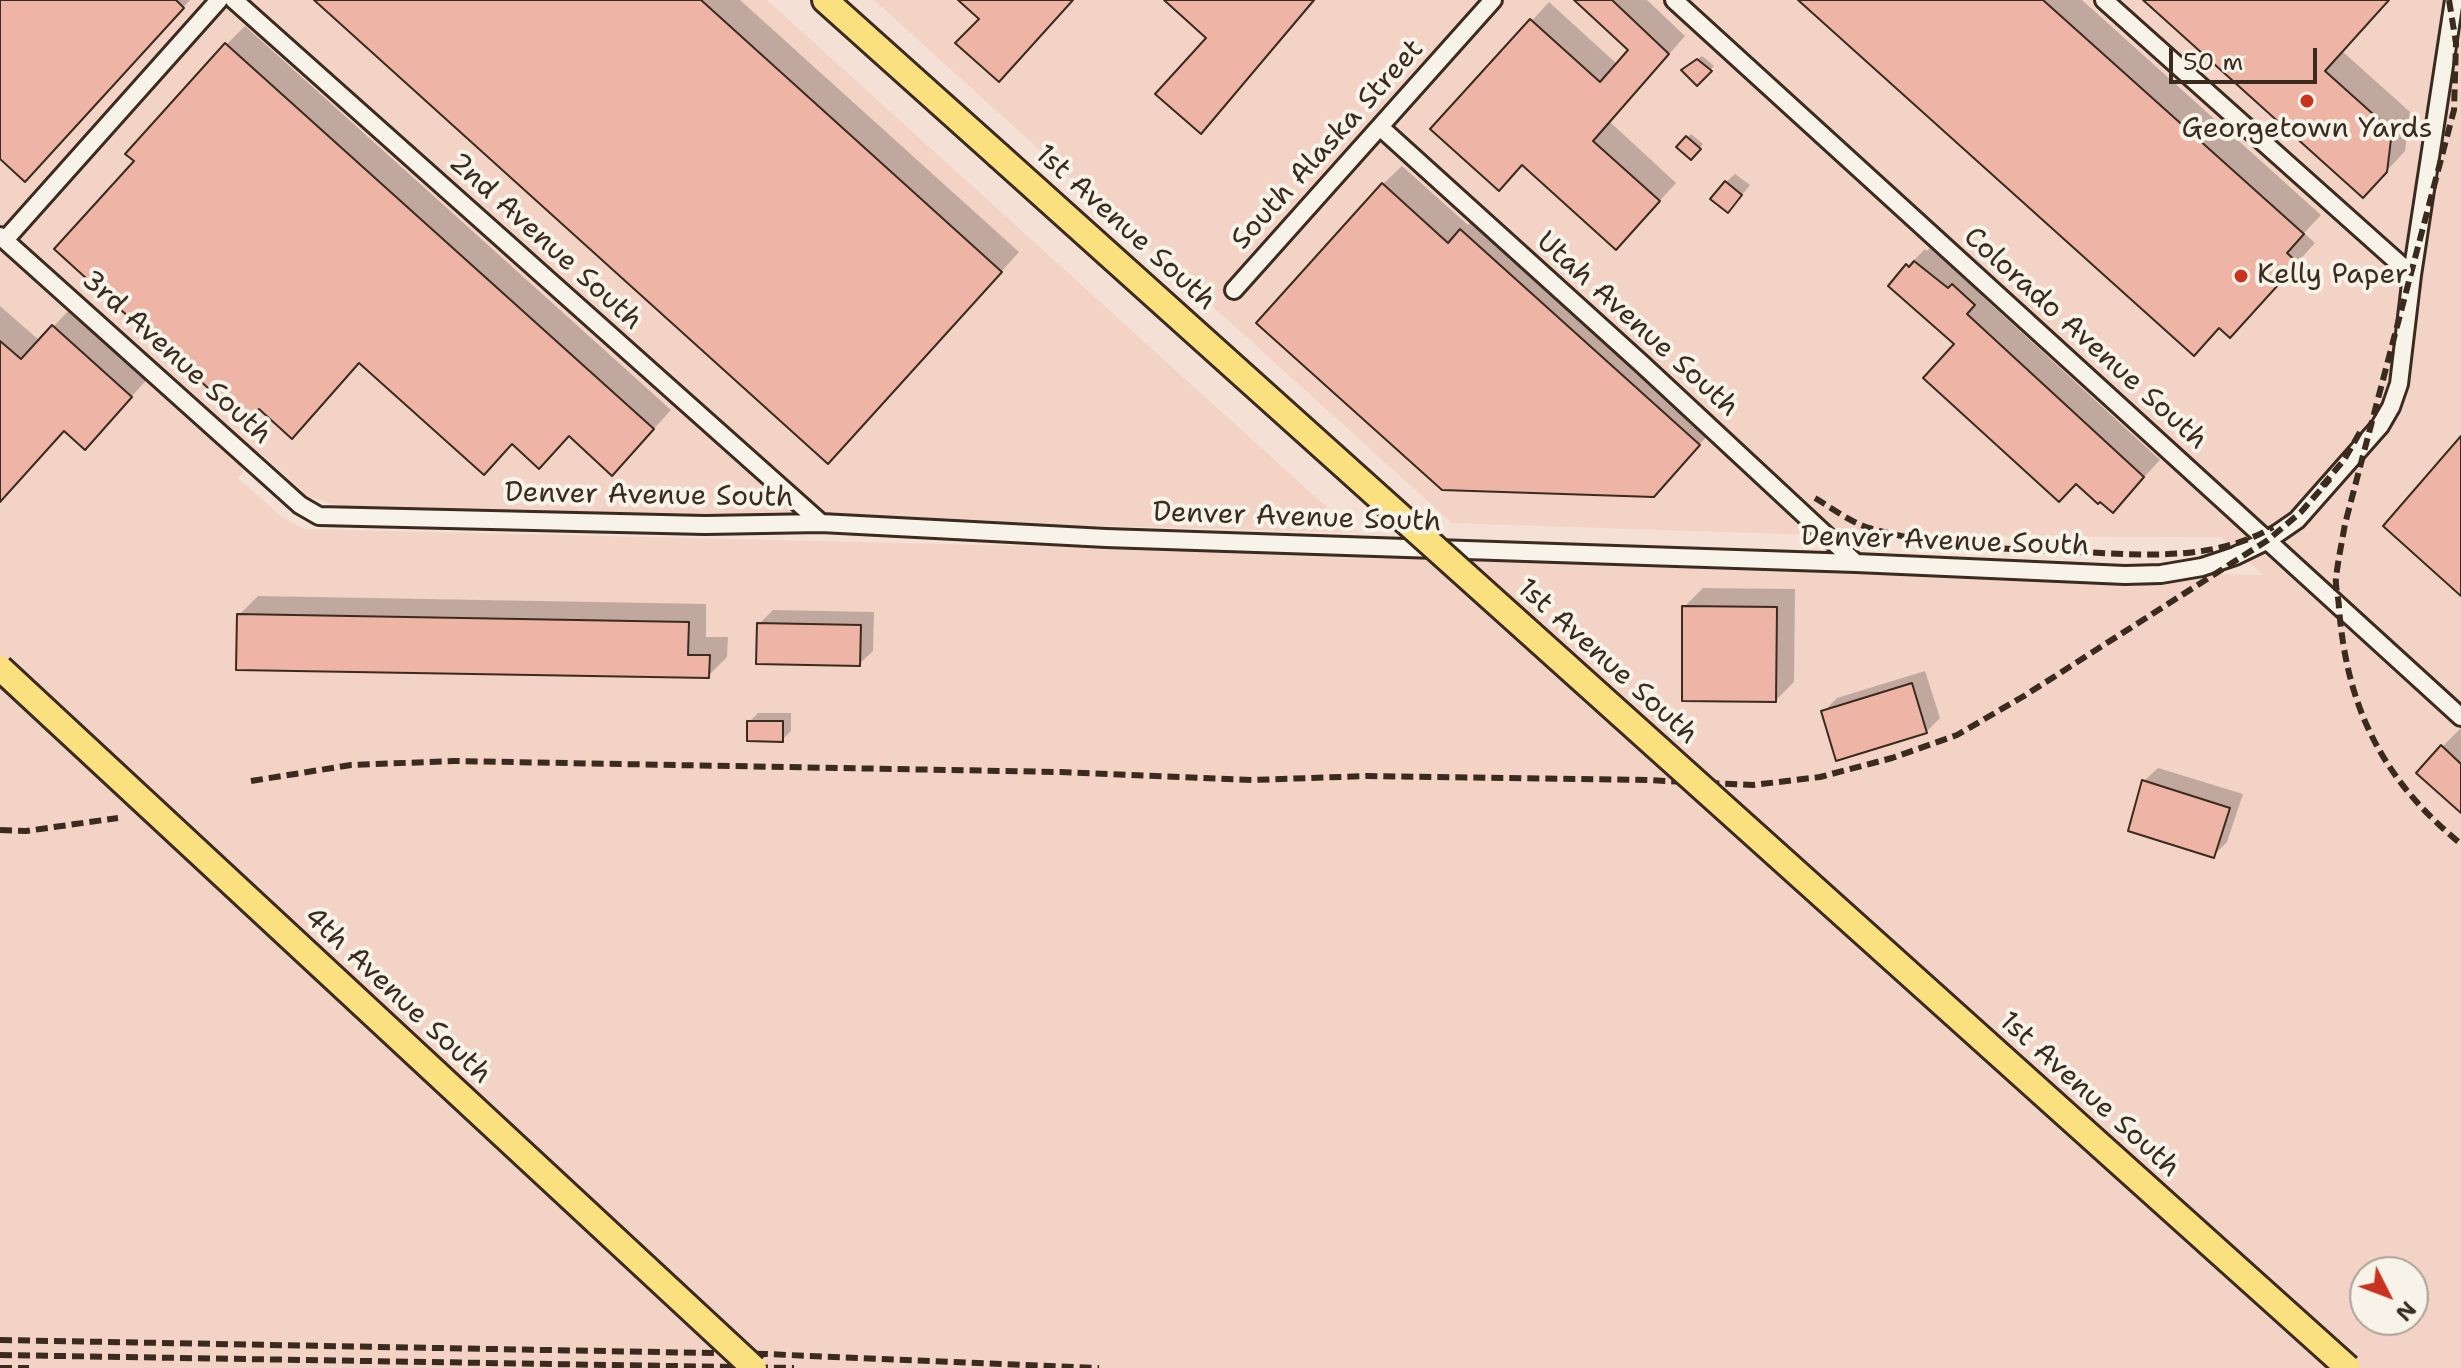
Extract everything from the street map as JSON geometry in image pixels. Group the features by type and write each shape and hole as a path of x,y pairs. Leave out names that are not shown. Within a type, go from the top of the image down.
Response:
{"main road":[{"name":"1st Avenue South","path":"825,0 2348,1368"},
{"name":"4th Avenue South","path":"0,668 754,1368"}],"street":[{"path":"2,238 219,0"},
{"name":"2nd Avenue South","path":"234,0 821,523"},
{"name":"South Alaska Street","path":"1234,290 1493,0"},
{"name":"Colorado Avenue South","path":"1674,0 2461,717"},
{"path":"2104,0 2412,275"},
{"name":"Denver Avenue South","path":"319,516 705,525 821,523 1106,538 2125,575 2202,567 2268,540 2297,520 2380,426 2391,407 2399,384 2412,275 2454,0"},
{"name":"Utah Avenue South","path":"1380,127 1856,563"},
{"name":"3rd Avenue South","path":"2,238 300,505 319,516"}],"shaded area":[{"path":"0,0 767,0 1354,532 342,507 309,497 259,452 238,478 282,517 305,529 2263,575 2221,537 1845,536 1452,523 874,0 2461,0 2461,1368 0,1368"}],"building":[{"path":"0,0 176,0 184,8 25,182 0,159"},
{"path":"314,0 701,0 1002,272 828,464"},
{"path":"958,0 1073,0 999,82 955,43 979,19"},
{"path":"1164,0 1314,0 1201,134 1155,94 1206,38"},
{"path":"1574,0 1612,0 1669,54 1593,141 1660,201 1616,250 1522,165 1499,191 1430,129 1530,19 1600,82 1628,50"},
{"path":"1798,0 2043,0 2304,234 2287,253 2298,263 2230,338 2219,328 2194,356"},
{"name":"Georgetown Yards","path":"2143,0 2389,0 2325,71 2392,131 2387,172 2363,198"},
{"path":"225,43 654,429 612,476 569,436 539,469 512,444 484,475 359,363 292,439 259,409 247,423 178,361 181,359 157,337 154,340 54,249 134,161 125,154"},
{"path":"1697,59 1712,71 1697,86 1681,70"},
{"path":"1686,136 1701,149 1691,160 1676,147"},
{"path":"1725,181 1742,195 1728,213 1710,199"},
{"path":"1382,183 1448,243 1460,229 1700,445 1654,497 1442,490 1256,323"},
{"path":"1914,261 1948,288 1952,284 1975,305 1967,314 2144,477 2113,513 2076,484 2059,502 1923,378 1954,344 1888,286 1906,264 1909,267"},
{"path":"52,325 132,397 85,450 64,431 0,502 0,341 21,359"},
{"path":"2461,436 2461,596 2383,526"},
{"path":"1682,606 1777,607 1776,702 1682,701"},
{"path":"237,614 689,622 688,655 710,655 709,678 236,670"},
{"path":"757,623 861,625 860,666 756,664"},
{"path":"1912,683 1927,733 1836,761 1821,711"},
{"path":"747,721 783,721 783,742 747,741"},
{"path":"2441,745 2461,764 2461,813 2416,773"},
{"path":"2142,780 2230,808 2214,858 2128,831"}],"railway":[{"path":"2449,0 2456,43 2454,110 2345,524 2336,582 2350,678 2374,740 2410,794 2461,844"},
{"path":"2322,486 2344,460 2363,427"},
{"path":"251,781 351,765 454,761 1060,772 1253,780 1368,776 1646,780 1753,785 1820,777 1892,758 1957,735 2024,696 2268,540 2301,512 2330,479"},
{"path":"1815,498 1869,528 1917,539 1989,548 2170,554 2224,547 2273,527"},
{"path":"0,830 26,831 118,818"},
{"path":"0,1340 765,1354 1099,1368"},
{"path":"0,1355 794,1368"},
{"path":"0,1368 29,1368"}],"place":[{"name":"Georgetown Yards","path":"2307,101"},
{"name":"Kelly Paper","path":"2241,276"}]}
